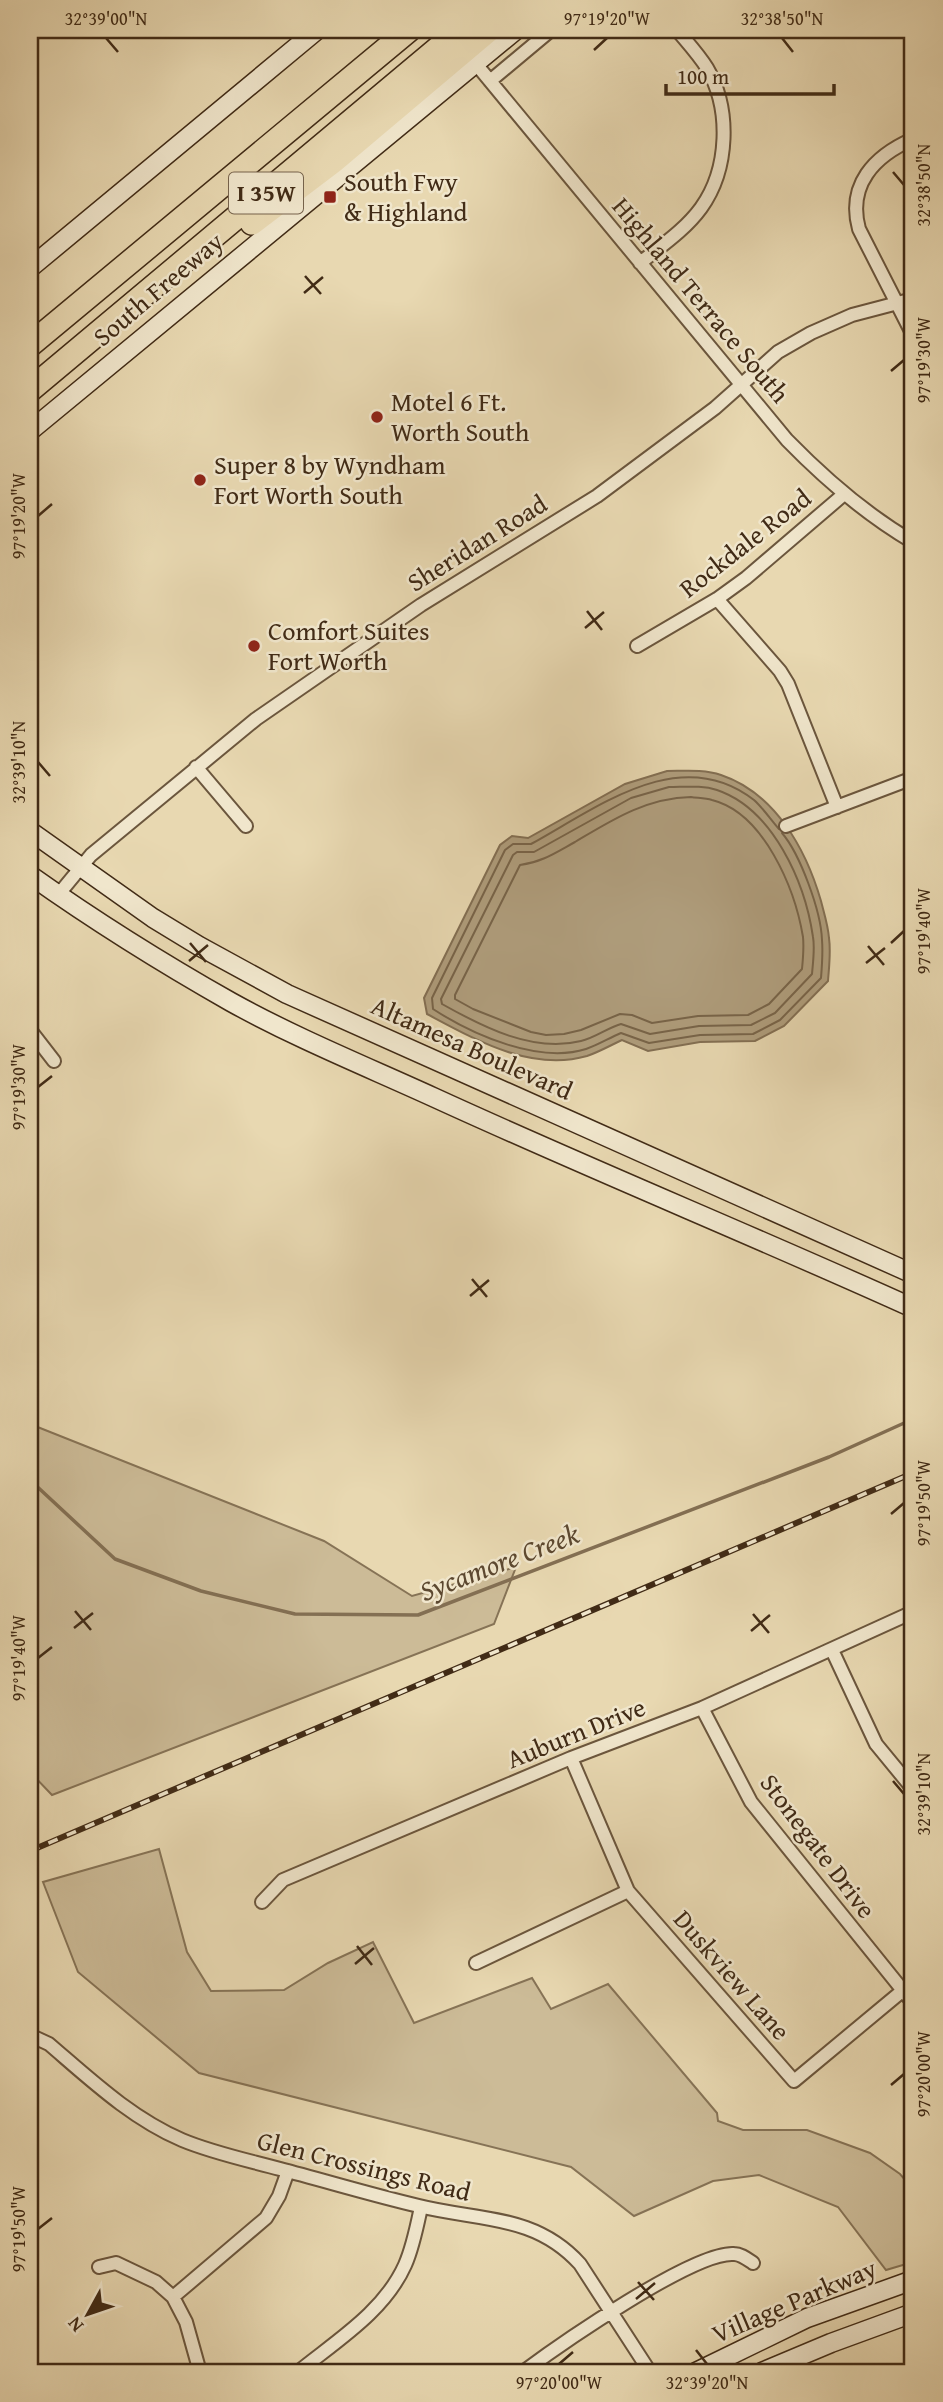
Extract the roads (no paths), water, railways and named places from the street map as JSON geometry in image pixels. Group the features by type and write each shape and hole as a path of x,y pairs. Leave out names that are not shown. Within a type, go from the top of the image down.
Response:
{"highway":[{"path":"210,197 387,30"},
{"name":"South Freeway","path":"30,345 409,30"},
{"name":"South Freeway","path":"30,390 460,30"},
{"path":"71,357 94,351 207,257 335,160 489,30"}],"main road":[{"path":"30,268 317,30"},
{"name":"South Freeway","path":"30,431 516,30"},
{"name":"Altamesa Boulevard","path":"30,831 80,868 199,946 287,994 913,1274"},
{"path":"30,874 136,947 288,1031 527,1140 913,1308"},
{"name":"Village Parkway","path":"696,2372 807,2318 913,2280"},
{"name":"Village Parkway","path":"762,2372 913,2313"}],"street":[{"path":"490,81 551,30"},
{"path":"640,263 688,223 702,206 714,182 722,150 724,126 717,91 707,67 677,30"},
{"name":"Highland Terrace South","path":"476,64 787,440 844,495 876,520 913,542"},
{"path":"913,139 899,145 873,165 860,183 855,213 859,229 913,335"},
{"name":"Sheridan Road","path":"58,895 91,855 256,719 421,605 597,496 675,439 778,352 811,333 852,315 913,299"},
{"name":"Rockdale Road","path":"637,646 717,599 746,578 844,495"},
{"path":"717,599 780,671 788,684 837,807"},
{"path":"196,767 246,826"},
{"path":"786,826 913,778"},
{"path":"30,1030 54,1061"},
{"name":"Auburn Drive","path":"262,1902 284,1880 571,1758 702,1708 913,1612"},
{"path":"832,1650 876,1744 913,1789"},
{"name":"Stonegate Drive","path":"702,1708 751,1802 913,2003"},
{"name":"Duskview Lane","path":"571,1758 628,1891 794,2081 913,1982"},
{"path":"476,1963 628,1891"},
{"name":"Glen Crossings Road","path":"30,2038 49,2044 119,2104 155,2127 184,2141 421,2207 537,2230 574,2256 650,2372"},
{"path":"173,2297 266,2218 279,2196 288,2171"},
{"path":"298,2372 366,2316 394,2285 412,2246 421,2207"},
{"path":"523,2372 611,2312 694,2266 735,2254 753,2263"},
{"path":"99,2267 116,2263 156,2282 173,2297 186,2322 200,2372"}],"water":[{"path":"667,771 708,772 740,783 757,795 786,825 807,862 828,928 828,981 784,1026 755,1041 700,1042 648,1051 622,1040 587,1056 545,1060 504,1051 427,1014 424,998 500,845 512,836 528,838 625,784"}],"waterway":[{"name":"Sycamore Creek","path":"30,1480 115,1559 201,1591 295,1614 418,1615 829,1457 913,1419"}],"railway":[{"path":"30,1851 913,1473"}],"place":[{"name":"South Fwy & Highland","path":"330,197"},
{"name":"Motel 6 Ft. Worth South","path":"377,417"},
{"name":"Super 8 by Wyndham Fort Worth South","path":"200,480"},
{"name":"Comfort Suites Fort Worth","path":"254,646"}]}
